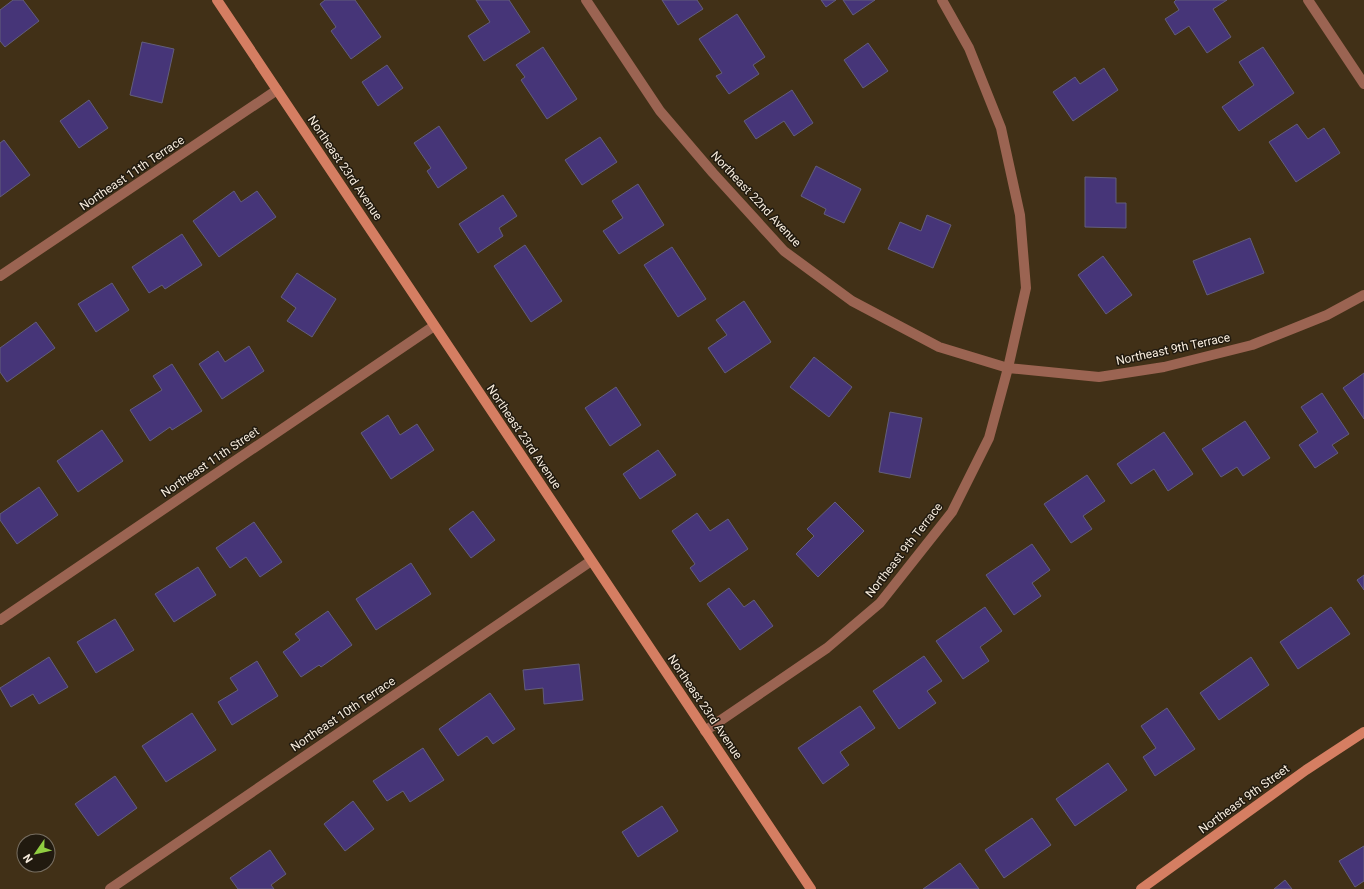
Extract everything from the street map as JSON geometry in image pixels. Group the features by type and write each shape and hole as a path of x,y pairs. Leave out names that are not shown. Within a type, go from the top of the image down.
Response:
{"main road":[{"name":"Northeast 23rd Avenue","path":"217,0 811,889"},
{"name":"Northeast 9th Street","path":"1141,889 1306,770 1364,732"}],"street":[{"name":"Northeast 22nd Avenue","path":"586,0 660,111 713,173 784,251 852,301 939,347 1008,368"},
{"path":"942,0 969,48 1001,128 1020,215 1026,288 1008,368"},
{"path":"1308,0 1364,84"},
{"name":"Northeast 11th Terrace","path":"0,276 277,90"},
{"name":"Northeast 9th Terrace","path":"705,731 827,648 880,603 952,512 989,438 1008,368 1099,377 1164,367 1252,346 1328,315 1364,295"},
{"name":"Northeast 11th Street","path":"0,620 434,326"},
{"name":"Northeast 10th Terrace","path":"110,889 591,561"}],"building":[{"path":"13,0 23,0 39,21 5,47 0,41 0,10"},
{"path":"325,0 355,0 381,37 351,59 331,31 336,27 320,4"},
{"path":"476,0 509,0 530,32 484,61 468,36 490,22"},
{"path":"662,0 697,0 703,9 678,25"},
{"path":"821,0 836,0 826,7"},
{"path":"843,0 875,0 853,15"},
{"path":"1176,0 1227,0 1213,9 1231,37 1207,53 1189,26 1175,35 1165,19 1179,10 1174,2"},
{"path":"737,14 765,57 753,65 759,74 729,94 716,76 722,73 699,39"},
{"path":"142,42 174,49 162,103 130,95"},
{"path":"868,43 888,71 863,88 844,60"},
{"path":"543,47 577,99 547,119 521,80 525,77 516,65"},
{"path":"1263,47 1294,93 1239,131 1222,107 1254,85 1239,62"},
{"path":"387,65 403,88 378,106 362,82"},
{"path":"1104,68 1118,90 1073,121 1053,92 1075,77 1080,84"},
{"path":"792,90 813,123 794,136 784,121 756,139 744,121"},
{"path":"89,100 108,128 79,148 60,121"},
{"path":"1297,124 1308,139 1324,128 1340,153 1296,182 1269,142"},
{"path":"439,126 467,168 438,188 427,171 431,168 414,143"},
{"path":"600,137 617,162 582,185 565,160"},
{"path":"4,140 30,175 0,197 0,143"},
{"path":"816,166 861,189 844,223 824,214 826,209 801,196"},
{"path":"1085,177 1116,178 1116,203 1126,203 1126,228 1085,227"},
{"path":"638,184 664,225 619,254 603,231 623,218 612,201"},
{"path":"234,191 241,202 257,191 276,217 219,257 193,221"},
{"path":"503,195 517,216 499,228 503,236 478,253 459,224"},
{"path":"927,215 951,225 933,268 888,249 900,222 921,231"},
{"path":"182,234 202,265 165,289 162,285 149,293 132,267"},
{"path":"1250,238 1264,273 1207,295 1193,261"},
{"path":"525,245 562,301 531,322 494,266"},
{"path":"672,247 706,299 678,317 644,265"},
{"path":"1103,256 1132,295 1106,314 1078,275"},
{"path":"297,273 336,299 312,337 287,321 296,308 281,297"},
{"path":"112,283 129,310 96,332 78,304"},
{"path":"744,301 771,342 725,373 708,348 727,335 716,320"},
{"path":"36,322 55,348 7,382 0,372 0,348"},
{"path":"249,346 264,371 222,399 199,364 218,351 225,362"},
{"path":"814,357 852,387 829,417 790,387"},
{"path":"172,364 202,411 172,430 170,427 150,441 130,410 162,390 153,376"},
{"path":"1364,373 1364,419 1343,388"},
{"path":"616,387 641,425 610,446 585,408"},
{"path":"1322,393 1349,434 1332,445 1338,453 1315,468 1299,445 1318,432 1301,407"},
{"path":"890,412 922,418 910,478 879,472"},
{"path":"388,415 400,435 417,424 434,450 391,479 361,433"},
{"path":"1245,421 1270,458 1243,476 1237,467 1221,477 1202,449"},
{"path":"102,430 123,461 78,492 57,461"},
{"path":"1164,432 1193,474 1168,491 1154,469 1131,484 1117,464"},
{"path":"658,450 676,475 640,499 623,474"},
{"path":"1087,475 1105,501 1083,516 1092,529 1071,543 1044,504"},
{"path":"39,487 58,515 17,544 0,520 0,514"},
{"path":"835,502 864,531 818,577 796,554 814,536 807,529"},
{"path":"473,511 495,540 471,558 449,529"},
{"path":"697,513 710,531 728,519 748,549 700,582 690,568 695,564 672,531"},
{"path":"254,522 282,562 260,577 246,557 230,568 216,548"},
{"path":"1032,544 1050,570 1032,583 1041,596 1014,615 986,575"},
{"path":"411,563 431,594 376,630 356,599"},
{"path":"198,567 216,595 174,622 155,594"},
{"path":"1364,575 1364,590 1357,580"},
{"path":"729,588 744,607 754,600 773,626 740,650 707,604"},
{"path":"985,607 1002,631 980,647 989,661 963,679 936,641"},
{"path":"1331,607 1350,634 1298,669 1280,642"},
{"path":"328,611 352,645 321,667 319,665 301,677 283,652 300,640 295,634"},
{"path":"115,619 134,650 96,673 77,642"},
{"path":"924,656 942,681 927,691 936,703 899,729 873,691"},
{"path":"49,657 68,687 39,704 33,694 11,707 0,688"},
{"path":"1251,657 1269,685 1219,720 1200,693"},
{"path":"257,661 278,696 232,725 218,702 238,690 230,678"},
{"path":"579,664 583,700 544,704 543,688 525,690 523,670"},
{"path":"490,693 515,729 493,744 487,736 458,756 439,729"},
{"path":"860,706 875,728 840,752 849,765 823,784 798,748"},
{"path":"1167,708 1195,749 1155,776 1143,757 1156,748 1141,726"},
{"path":"192,713 216,750 166,782 142,746"},
{"path":"423,748 444,780 410,802 403,791 387,801 373,781"},
{"path":"1108,763 1127,790 1075,826 1056,799"},
{"path":"115,776 137,808 98,836 75,804"},
{"path":"353,801 374,829 345,851 324,824"},
{"path":"662,806 678,831 638,857 622,832"},
{"path":"1032,818 1051,845 1004,878 985,850"},
{"path":"1364,846 1364,881 1355,887 1339,861"},
{"path":"270,850 286,874 271,885 274,889 238,889 230,878"},
{"path":"960,863 979,889 923,889"},
{"path":"1285,880 1292,889 1274,889"}]}
